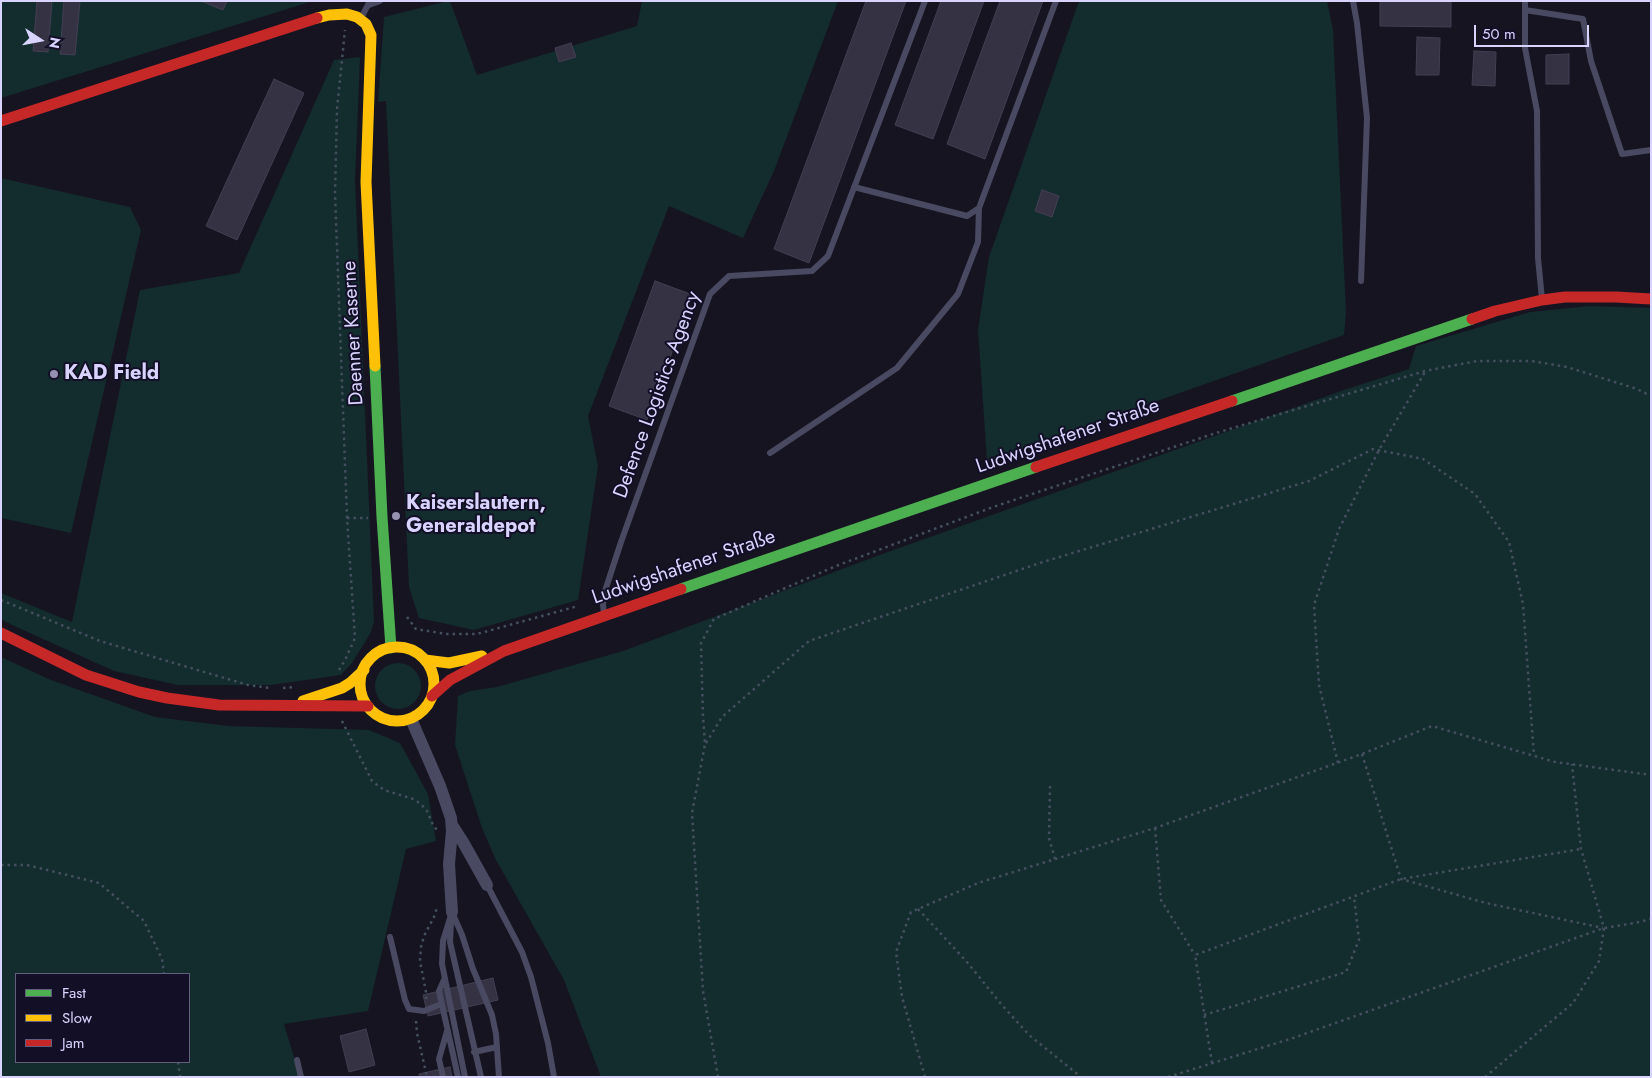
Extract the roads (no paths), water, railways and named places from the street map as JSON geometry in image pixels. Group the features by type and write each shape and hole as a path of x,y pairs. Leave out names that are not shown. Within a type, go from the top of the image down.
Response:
{"street":[{"path":"1,122 329,14 347,14 361,19"},
{"name":"Daenner Kaserne","path":"361,19 366,24 371,35 366,190 382,517 391,648"},
{"name":"Ludwigshafener Straße","path":"432,696 450,680 504,652 604,614 1399,343 1496,312 1542,300 1585,296 1651,299"},
{"path":"1,633 86,675 139,692 191,702 219,705 293,704 324,706 352,704 368,706"},
{"path":"293,704 342,688 364,670 373,657 391,648 409,650 425,660 433,677 434,687 432,696 424,710 411,719 389,720 377,715 368,706 364,698 361,686 364,670"},
{"name":"Ludwigshafener Straße","path":"425,660 450,663 504,652"},
{"path":"411,719 440,786 452,825 487,885"},
{"path":"452,825 449,864 452,912"}],"lane":[{"path":"361,19 369,3 380,1"},
{"name":"Defence Logistics Agency","path":"604,614 604,594 710,294 730,276 812,271 828,256 925,1"},
{"path":"770,453 897,368 958,294 978,242 979,208 1056,1"},
{"path":"1353,1 1367,118 1361,281"},
{"path":"1525,1 1526,48 1537,111 1538,258 1542,300"},
{"path":"1525,10 1583,19 1591,61 1622,154 1651,150"},
{"path":"854,187 967,216 979,208"},
{"path":"487,885 522,952 531,977 548,1043 554,1077"},
{"path":"452,912 442,946 441,958 465,1077"},
{"path":"452,912 495,1026 499,1077"},
{"path":"452,912 450,942 481,1077"},
{"path":"390,937 406,1006 409,1009 424,1011 442,1004"},
{"path":"444,980 438,991 458,1077"},
{"path":"444,1077 440,1059 447,1030"},
{"path":"474,1052 497,1047"},
{"path":"298,1060 301,1077"}],"place":[{"name":"KAD Field","path":"54,374"},
{"name":"Kaiserslautern, Generaldepot","path":"396,516"}]}
